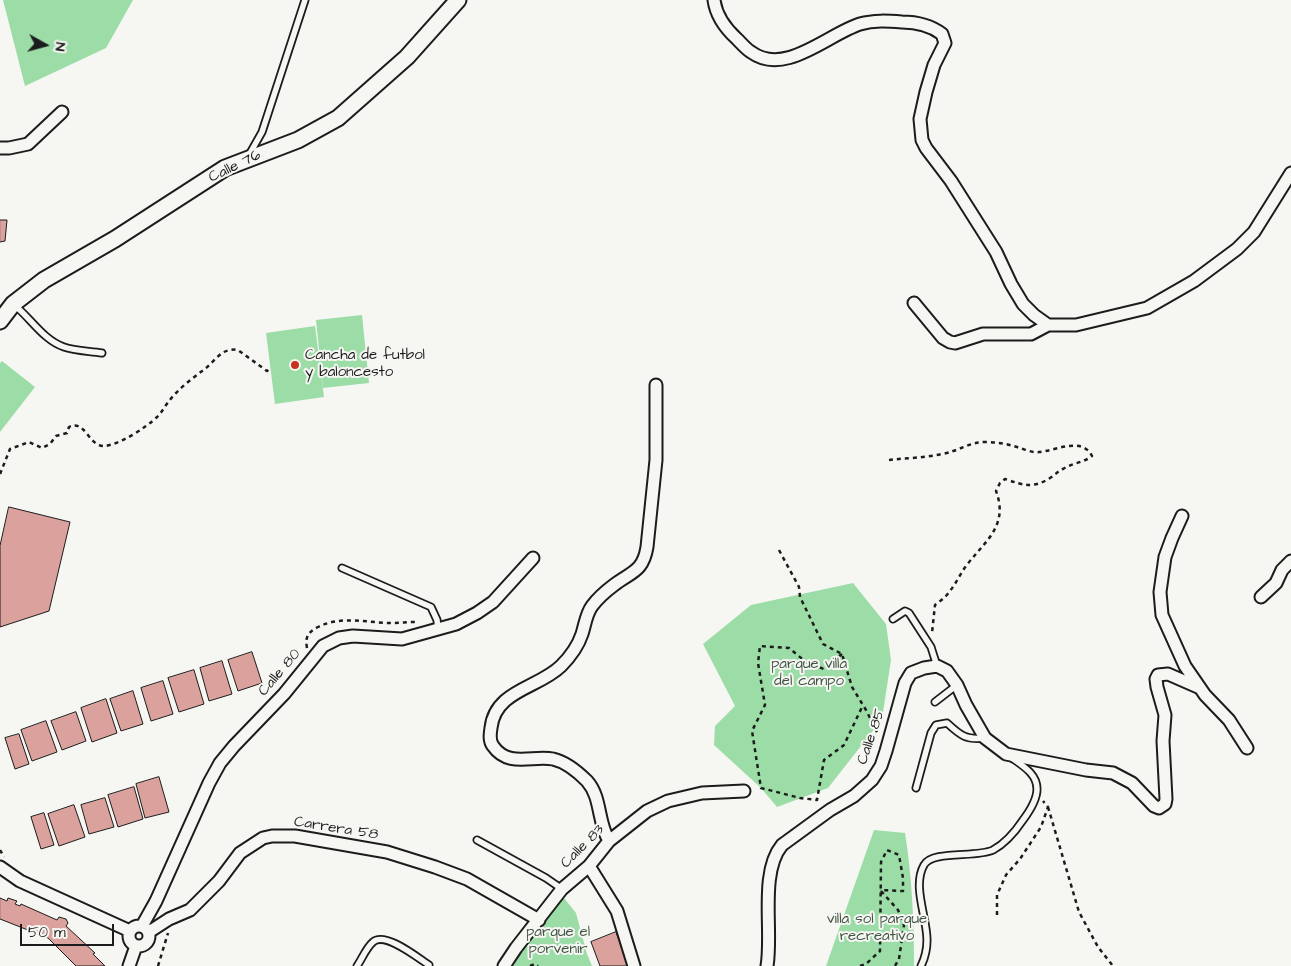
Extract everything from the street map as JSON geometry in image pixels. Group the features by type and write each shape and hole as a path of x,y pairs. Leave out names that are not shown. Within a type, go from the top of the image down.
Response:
{"street":[{"name":"Calle 76","path":"0,321 13,304 44,280 115,239 225,168 298,140 338,118 407,56 458,0"},
{"path":"714,0 715,8 728,30 751,52 763,59 777,60 788,58 858,25 873,22 923,24 942,34 945,43 934,65 920,119 922,140 951,181 996,252 1023,304 1048,325"},
{"path":"0,148 28,144 62,112"},
{"path":"914,303 946,341 955,343 983,334 1031,334 1048,325 1076,325 1147,308 1194,281 1236,249 1254,232 1291,173"},
{"path":"609,841 602,827 596,797 588,782 570,767 554,759 525,760 512,759 502,755 490,742 491,721 504,701 517,691 545,678 561,665 578,642 591,607 614,585 636,572 644,560 656,460 656,385"},
{"path":"1182,516 1165,557 1160,587 1162,615 1185,666 1200,688 1229,720 1247,748"},
{"name":"Calle 80","path":"145,929 209,783 220,763 284,694 323,646 339,638 353,636 402,639 439,630 477,613 493,602 533,558"},
{"path":"1261,596 1276,582 1282,570 1291,561"},
{"path":"938,666 947,670 957,685 985,738 1006,754 1086,770 1113,773 1132,783 1154,806 1159,808 1165,804 1166,799 1163,741 1165,715 1164,706 1156,687 1156,680 1158,675 1168,674 1200,688"},
{"name":"Calle 85","path":"766,966 769,881 776,853 782,845 830,810 854,796 872,780 881,766 905,683 911,673 938,666"},
{"name":"Calle 83","path":"504,966 562,889 589,866 609,841 647,811 668,801 702,793 744,792"},
{"name":"Carrera 58","path":"145,929 196,906 219,881 240,853 253,843 272,836 295,836 387,852 435,867 467,879 540,920"},
{"path":"589,866 617,911 634,966"},
{"path":"0,867 20,881 130,931"},
{"path":"137,926 145,929 148,941 145,945 136,946 129,940 130,931 137,926"},
{"path":"129,966 136,946"}],"lane":[{"path":"247,159 262,132 305,0"},
{"path":"13,304 49,339 64,347 102,353"},
{"path":"342,568 431,607 439,630"},
{"path":"893,619 905,611 909,613 931,647 938,666"},
{"path":"936,702 957,685"},
{"path":"916,788 931,733 936,725 947,723 964,737 973,740 985,738"},
{"path":"922,966 927,948 925,919 920,902 921,875 924,864 930,858 974,855 994,849 1009,838 1018,827 1029,811 1037,792 1037,783 1032,775 1006,754"},
{"path":"477,840 546,878 562,889"},
{"path":"357,966 372,943 384,939 392,941 429,966"}],"path":[{"path":"0,474 10,449 28,442 42,448 50,444 56,436 67,433 72,425 79,426 91,439 104,446 127,438 157,417 168,402 195,375 226,351 238,350 267,371 269,369"},
{"path":"888,460 934,456 974,443 989,442 1002,443 1038,453 1066,446 1082,447 1090,451 1092,456 1086,461 1062,469 1051,478 1037,485 1023,485 1005,479 1000,482 996,491 1000,502 996,527 989,540 978,551 949,593 935,605 931,647"},
{"path":"779,550 799,587 800,597 823,644 842,654 852,686 886,751"},
{"path":"842,654 824,669 806,662 789,648 760,646 758,663 765,705 752,731 761,788 800,798 818,800 824,760 844,745 863,705"},
{"path":"1037,792 1048,807 1079,912 1098,947 1113,966"},
{"path":"997,915 997,895 1006,875 1020,859 1041,826 1048,807"},
{"path":"860,966 866,964 880,951 880,890 881,862 887,850 899,855 903,891 880,890"},
{"path":"880,890 898,910 904,926 899,959 895,966"},
{"path":"158,966 169,930 169,919"},
{"path":"530,966 535,964 538,966"}],"green space":[{"path":"3,0 133,0 106,48 25,86"},
{"name":"Cancha de futbol y baloncesto","path":"362,315 369,383 323,388 316,320"},
{"name":"Cancha de futbol y baloncesto","path":"315,326 324,397 275,404 266,333"},
{"path":"2,361 35,387 0,432 0,363"},
{"name":"parque villa del campo","path":"853,583 886,624 891,660 883,712 879,723 828,788 777,807 761,788 714,745 715,726 735,706 703,644 751,605"},
{"name":"villa sol parque recreativo","path":"874,830 905,833 912,899 914,966 826,966"},
{"name":"parque el porvenir","path":"564,898 576,913 592,966 509,966 519,949"}],"building":[{"path":"0,220 7,220 5,241 0,242"},
{"path":"9,507 70,522 49,611 0,627 0,546"},
{"path":"252,652 262,683 238,691 228,660"},
{"path":"222,661 232,694 209,701 200,668"},
{"path":"194,670 204,704 179,712 168,678"},
{"path":"163,681 173,714 151,721 141,688"},
{"path":"133,691 143,724 121,731 110,699"},
{"path":"106,699 117,733 92,742 81,708"},
{"path":"76,712 86,741 62,750 51,721"},
{"path":"46,721 57,752 32,761 21,730"},
{"path":"19,734 29,764 15,769 5,738"},
{"path":"159,777 169,812 145,818 136,784"},
{"path":"134,787 143,819 118,827 108,795"},
{"path":"105,798 114,827 89,834 81,805"},
{"path":"74,805 85,837 59,846 48,814"},
{"path":"44,813 54,845 41,849 31,817"},
{"path":"0,898 7,901 8,898 17,901 15,904 20,906 21,904 57,920 59,917 66,919 68,923 66,926 95,953 93,954 105,966 76,966 48,938 0,919"},
{"path":"616,932 628,966 600,966 591,942"}],"place":[{"name":"Cancha de futbol y baloncesto","path":"295,365"}]}
